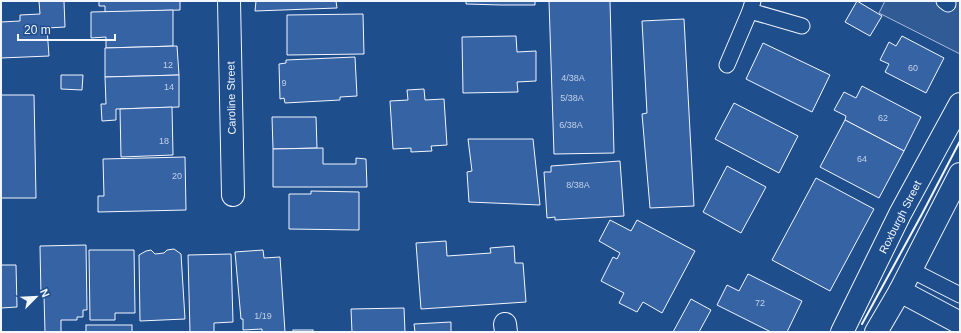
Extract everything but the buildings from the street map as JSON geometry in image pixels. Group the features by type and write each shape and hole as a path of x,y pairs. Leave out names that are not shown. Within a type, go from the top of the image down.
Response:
{"street":[{"name":"Caroline Street","path":"229,1 233,195"},
{"name":"Roxburgh Street","path":"842,332 900,214 960,104"},
{"path":"876,332 900,291 960,174"},
{"path":"900,291 960,323"}],"lane":[{"path":"726,65 752,6 802,26"},
{"path":"910,270 960,295"}],"shaded area":[{"path":"885,1 960,1 960,54 879,13"}],"wall":[{"path":"862,324 960,141"}]}
